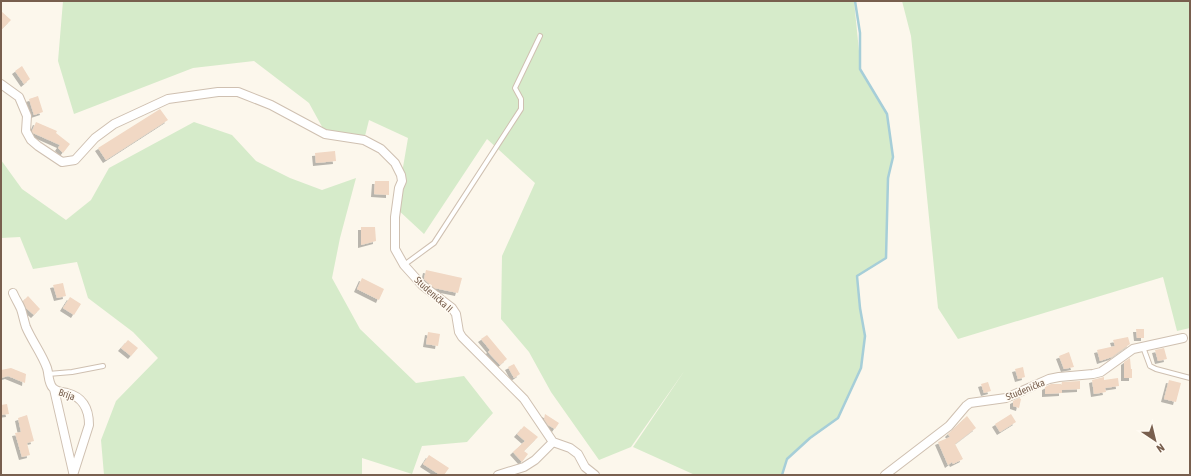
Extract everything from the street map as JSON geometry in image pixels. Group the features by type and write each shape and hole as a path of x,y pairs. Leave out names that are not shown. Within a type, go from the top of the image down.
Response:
{"street":[{"name":"Studenička II","path":"1,84 19,97 27,116 26,131 31,140 62,162 75,160 95,138 114,124 168,99 218,92 238,92 271,105 325,134 364,140 381,149 395,163 401,175 402,181 399,188 395,217 395,248 404,265 422,285 452,308 456,314 459,332 462,337 524,399 553,442"},
{"name":"Brija","path":"13,293 26,326 47,368 51,385 54,390 79,398 83,402 89,418 89,425 73,474"},
{"name":"Studenička","path":"885,475 949,426 970,403 1006,398 1059,377 1101,372 1134,349 1183,338"},
{"path":"54,390 73,474"},
{"path":"498,475 524,467 535,460 553,442 570,448 578,454 585,467 595,475"}],"lane":[{"path":"404,265 434,243 521,109 521,99 514,88 540,36"},
{"path":"1142,347 1150,366 1190,378"},
{"path":"48,374 72,372 104,366"}],"green space":[{"path":"63,1 854,1 861,71 886,111 893,157 890,169 886,215 886,257 857,276 860,311 865,337 861,368 838,418 814,435 787,459 782,475 695,475 633,447 685,370 631,447 599,460 551,392 529,352 501,319 502,256 535,183 487,139 424,234 396,208 408,138 369,120 364,140 326,134 309,103 254,61 193,68 74,114 58,61"},
{"path":"902,1 1190,1 1190,328 1177,331 1163,277 958,339 938,308 911,36"},
{"path":"194,122 232,135 256,161 290,178 322,190 356,178 340,238 332,278 360,329 416,383 464,376 493,413 467,442 422,446 412,474 362,458 362,475 104,475 101,440 116,401 158,358 133,332 88,298 77,262 33,269 20,237 1,238 1,160 22,189 66,220 91,200 109,168"}],"building":[{"path":"1,11 11,20 1,30"},
{"path":"22,66 30,79 24,84 15,71"},
{"path":"38,96 43,112 34,115 29,99"},
{"path":"160,109 168,120 106,160 98,148"},
{"path":"36,122 57,131 56,133 70,144 63,153 58,148 60,145 33,133 32,131"},
{"path":"335,151 336,161 316,163 315,153"},
{"path":"375,181 389,181 389,195 374,194"},
{"path":"361,227 375,227 376,241 361,245"},
{"path":"426,270 462,278 458,293 434,288 424,279"},
{"path":"362,278 384,289 379,300 357,289"},
{"path":"63,283 66,296 57,298 53,285"},
{"path":"28,296 40,309 34,315 26,308 23,301"},
{"path":"70,297 81,304 74,315 63,308"},
{"path":"1136,329 1144,329 1144,338 1137,338"},
{"path":"428,332 440,334 438,346 426,344"},
{"path":"487,335 507,359 500,365 488,352 490,350 481,339"},
{"path":"1128,337 1130,344 1112,357 1100,361 1097,350 1115,346 1113,340"},
{"path":"128,340 138,348 131,356 121,348"},
{"path":"1164,348 1167,359 1158,361 1155,350"},
{"path":"1069,352 1074,367 1064,369 1059,356"},
{"path":"1130,358 1132,378 1124,378 1124,362"},
{"path":"514,364 520,374 514,378 508,367"},
{"path":"1023,367 1025,377 1018,379 1015,369"},
{"path":"11,368 26,374 25,383 8,376 1,378 1,370"},
{"path":"1104,377 1104,380 1118,378 1119,386 1105,388 1106,392 1094,394 1092,380"},
{"path":"1169,380 1181,383 1176,402 1164,399"},
{"path":"1080,381 1080,389 1062,390 1062,393 1045,394 1045,387 1051,384 1061,384 1061,386 1062,382"},
{"path":"988,382 991,391 984,393 981,384"},
{"path":"1019,398 1021,399 1019,408 1013,406 1013,401"},
{"path":"7,404 9,414 1,415 1,405"},
{"path":"545,414 559,423 555,429 548,425 544,419"},
{"path":"1011,414 1016,422 1000,432 995,424"},
{"path":"27,415 34,441 27,443 30,455 22,457 15,433 21,432 18,418"},
{"path":"967,416 976,428 955,444 963,459 953,464 952,462 948,465 938,442 950,437 948,434"},
{"path":"524,426 538,437 524,451 528,454 522,462 513,452 525,441 517,434"},
{"path":"429,455 449,468 444,475 440,475 423,464"}],"waterway":[{"path":"782,475 787,459 810,438 838,418 861,368 865,336 860,308 857,276 886,258 888,178 893,157 887,114 860,69 860,33 855,1"}]}
